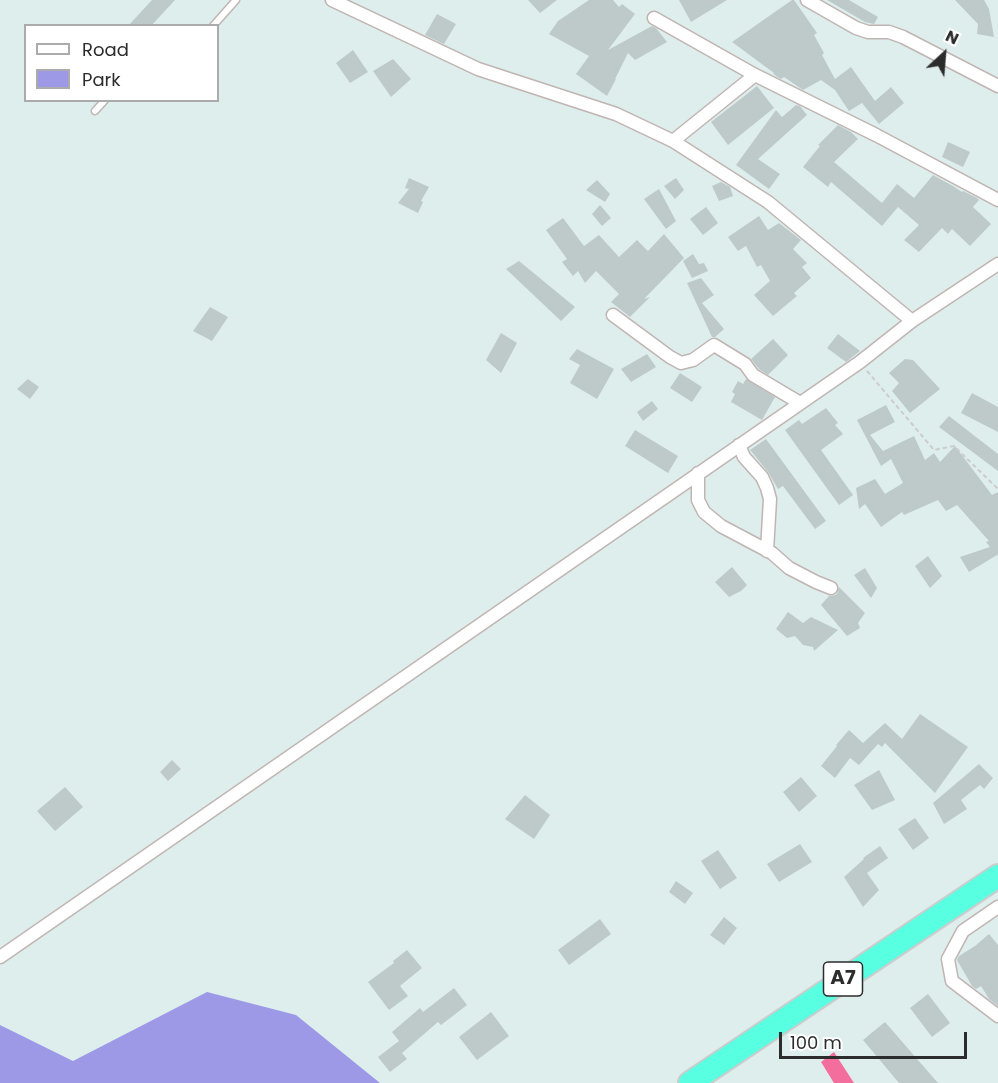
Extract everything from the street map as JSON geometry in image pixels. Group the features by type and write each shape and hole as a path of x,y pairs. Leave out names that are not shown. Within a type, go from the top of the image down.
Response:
{"highway":[{"name":"A7","path":"690,1083 998,876"}],"street":[{"path":"332,0 478,69 616,114 673,141 768,202 912,321"},
{"path":"807,0 856,28 868,32 889,32 903,37 998,86"},
{"path":"654,18 754,75 876,135 998,200"},
{"path":"673,141 754,75"},
{"path":"0,957 860,362 912,321 998,264"},
{"path":"613,315 681,363 693,360 714,345 745,364 753,375 800,403"},
{"path":"740,445 744,457 762,477 770,499 767,550"},
{"path":"698,473 698,500 704,512 721,526 772,553 789,568 831,588"},
{"path":"998,907 963,930 948,959 951,981 998,1016"}],"lane":[{"path":"215,24 236,0"},
{"path":"95,111 103,102"}],"path":[{"path":"860,362 934,450 954,446 998,489"}],"green space":[{"path":"207,992 296,1015 380,1083 0,1083 0,1025 73,1061"}],"shaded area":[{"path":"834,1052 854,1083 834,1083 821,1062"}],"building":[{"path":"152,0 175,0 153,24 130,24"},
{"path":"528,0 557,0 540,13"},
{"path":"589,0 613,0 619,7 622,4 635,14 608,50 652,26 667,42 635,60 628,53 607,96 576,74 589,56 549,34 558,21"},
{"path":"679,0 727,0 691,22"},
{"path":"792,0 817,33 814,35 835,79 851,67 875,101 891,87 904,103 879,124 862,103 849,111 835,90 821,80 803,90 784,77 781,79 776,76 732,42"},
{"path":"827,0 849,0 878,17 874,24 865,22"},
{"path":"955,0 984,0 989,9 994,37 977,34 978,24"},
{"path":"437,14 456,24 444,44 425,35"},
{"path":"353,50 368,72 350,83 336,63"},
{"path":"393,59 411,79 391,97 373,71"},
{"path":"757,86 774,108 728,145 711,122"},
{"path":"796,105 800,106 807,115 758,159 780,174 769,189 736,165 776,110 782,117"},
{"path":"838,125 858,139 834,162 882,203 897,184 914,198 933,175 977,198 979,200 973,207 991,224 970,246 952,229 948,234 942,228 919,252 904,240 919,225 898,207 882,226 831,182 828,187 803,167 820,146 818,145"},
{"path":"948,142 970,152 963,167 942,157"},
{"path":"409,178 429,187 421,201 423,202 418,213 398,203 409,189 405,188"},
{"path":"676,178 684,190 675,199 664,186"},
{"path":"597,180 610,194 605,202 586,190"},
{"path":"721,182 730,187 733,196 719,201 712,186"},
{"path":"659,189 676,221 666,229 644,199"},
{"path":"600,205 611,218 602,226 592,214"},
{"path":"706,207 718,223 703,235 690,219"},
{"path":"759,216 768,230 779,223 801,240 793,249 807,263 802,267 811,278 794,293 797,296 773,316 754,295 770,281 761,265 757,267 746,246 738,251 728,237"},
{"path":"563,218 584,246 599,235 619,257 637,240 648,251 664,234 684,258 644,299 650,297 630,317 611,302 619,294 596,271 585,283 578,271 573,276 562,262 567,259 546,230"},
{"path":"693,254 699,264 704,263 708,271 692,278 683,261"},
{"path":"519,261 575,307 561,321 506,269"},
{"path":"701,278 714,295 702,303 724,329 715,337 712,337 687,283"},
{"path":"210,307 228,317 212,341 193,331"},
{"path":"501,333 517,343 501,373 486,360"},
{"path":"838,334 860,351 846,362 827,348"},
{"path":"773,339 788,355 768,375 751,359"},
{"path":"577,349 614,369 597,399 570,383 580,365 569,359"},
{"path":"647,354 656,367 631,382 621,369"},
{"path":"905,359 913,360 940,389 910,413 892,391 899,383 889,373"},
{"path":"680,373 702,387 692,402 670,388"},
{"path":"28,379 39,387 30,399 17,389"},
{"path":"746,379 775,397 762,420 731,402 735,394 732,392 738,381 743,384"},
{"path":"972,393 998,407 998,432 961,413"},
{"path":"652,401 658,409 643,421 637,412"},
{"path":"886,405 895,422 870,435 883,451 914,436 925,460 934,453 940,462 955,446 992,495 998,492 998,556 969,572 960,557 990,547 986,542 989,541 957,505 946,511 938,500 904,515 902,512 881,527 865,504 859,509 856,488 875,479 885,494 903,483 891,459 881,466 857,420"},
{"path":"826,408 838,423 835,425 843,434 821,450 853,495 839,505 785,430 799,420 802,424"},
{"path":"949,416 998,454 998,471 939,427"},
{"path":"635,430 678,456 668,473 625,446"},
{"path":"766,439 826,521 815,529 783,486 778,489 750,450"},
{"path":"928,556 942,576 930,588 915,566"},
{"path":"732,567 747,585 729,597 715,582"},
{"path":"865,568 877,588 871,598 854,575"},
{"path":"839,587 865,613 858,623 860,628 847,636 821,605 829,596 837,594"},
{"path":"788,612 803,623 811,617 838,630 814,651 813,647 803,645 795,636 787,638 776,629"},
{"path":"920,714 968,747 935,793 885,743 882,747 878,744 859,765 850,758 835,778 821,766 849,730 863,743 885,723 902,739"},
{"path":"172,760 181,769 168,781 160,772"},
{"path":"979,764 993,778 984,789 980,785 961,800 967,809 944,824 933,803"},
{"path":"879,770 895,800 872,810 854,785"},
{"path":"801,777 817,796 799,812 783,792"},
{"path":"65,787 83,807 55,831 37,811"},
{"path":"525,795 550,815 534,839 505,819"},
{"path":"915,818 929,838 913,850 898,829"},
{"path":"800,844 812,862 779,882 767,864"},
{"path":"880,846 888,858 867,873 879,890 863,907 844,877 863,858"},
{"path":"718,850 737,878 720,889 701,861"},
{"path":"676,881 693,893 685,904 669,892"},
{"path":"724,917 737,928 724,945 710,935"},
{"path":"600,919 611,934 569,965 558,950"},
{"path":"989,934 998,945 998,1006 989,999 981,986 976,989 972,986 957,960 959,956"},
{"path":"407,950 422,968 400,986 408,996 389,1010 368,982 394,963 393,961"},
{"path":"454,988 467,1005 441,1025 438,1022 402,1053 407,1059 390,1072 378,1057 399,1041 392,1032 420,1008 423,1012"},
{"path":"928,994 950,1023 932,1037 910,1008"},
{"path":"491,1012 509,1036 477,1060 459,1037"},
{"path":"885,1022 938,1083 899,1083 863,1040"}]}
